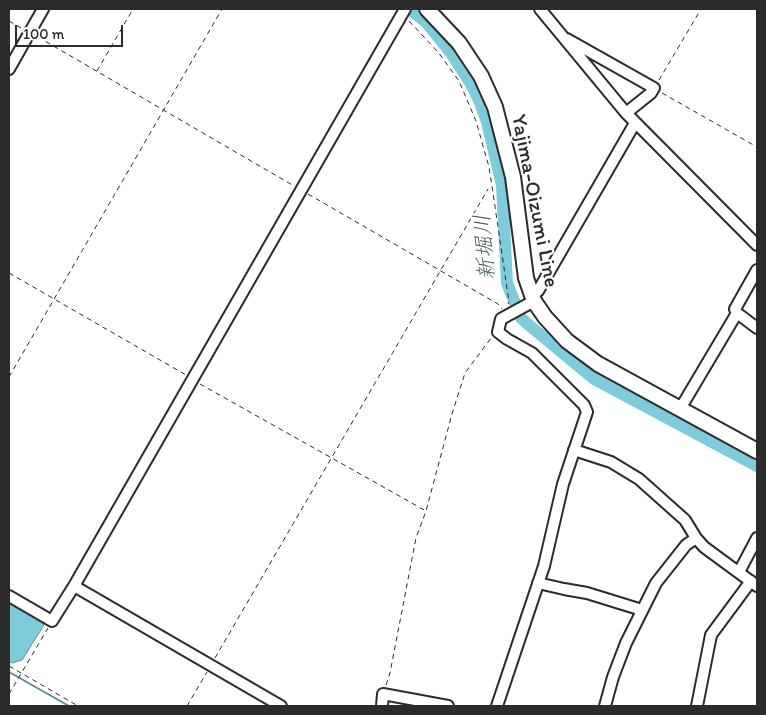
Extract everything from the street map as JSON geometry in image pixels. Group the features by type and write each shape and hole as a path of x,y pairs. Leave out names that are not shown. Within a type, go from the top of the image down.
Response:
{"main road":[{"name":"Yajima-Oizumi Line","path":"427,9 459,43 482,76 495,107 513,177 526,278 531,300 567,341 598,364 757,451"}],"street":[{"path":"9,68 43,9"},
{"path":"540,9 635,123 757,245"},
{"path":"9,596 52,621 74,586 403,12"},
{"path":"562,36 654,88 651,93 626,113"},
{"path":"497,706 538,583 563,484 586,420 587,412 584,405 532,353 498,332 500,323 509,313 531,300 538,291 635,123"},
{"path":"757,270 735,306 737,313 757,328"},
{"path":"680,410 737,313"},
{"path":"574,450 611,462 639,480 685,520 704,547 754,584 711,635 697,706"},
{"path":"605,706 623,652 656,583 686,545 696,538"},
{"path":"739,572 757,538"},
{"path":"538,583 587,593 642,610"},
{"path":"74,586 281,706"},
{"path":"382,706 384,694 448,706"}],"path":[{"path":"96,71 133,9"},
{"path":"9,377 222,9"},
{"path":"701,9 654,88 757,147"},
{"path":"403,12 449,66 465,92 476,121 489,167 509,313"},
{"path":"9,21 498,304 509,313"},
{"path":"187,706 488,189"},
{"path":"9,273 426,511"},
{"path":"384,694 390,673 414,550 452,414 466,373 495,332 498,332"},
{"path":"9,694 52,621"},
{"path":"9,666 78,706"}],"water":[{"path":"9,601 41,619 44,625 22,660 12,663 9,661"}],"waterway":[{"name":"新堀川","path":"410,9 426,22 451,53 471,84 487,122 502,185 507,283 521,318 594,379 757,466"},
{"path":"9,672 69,706"}]}
